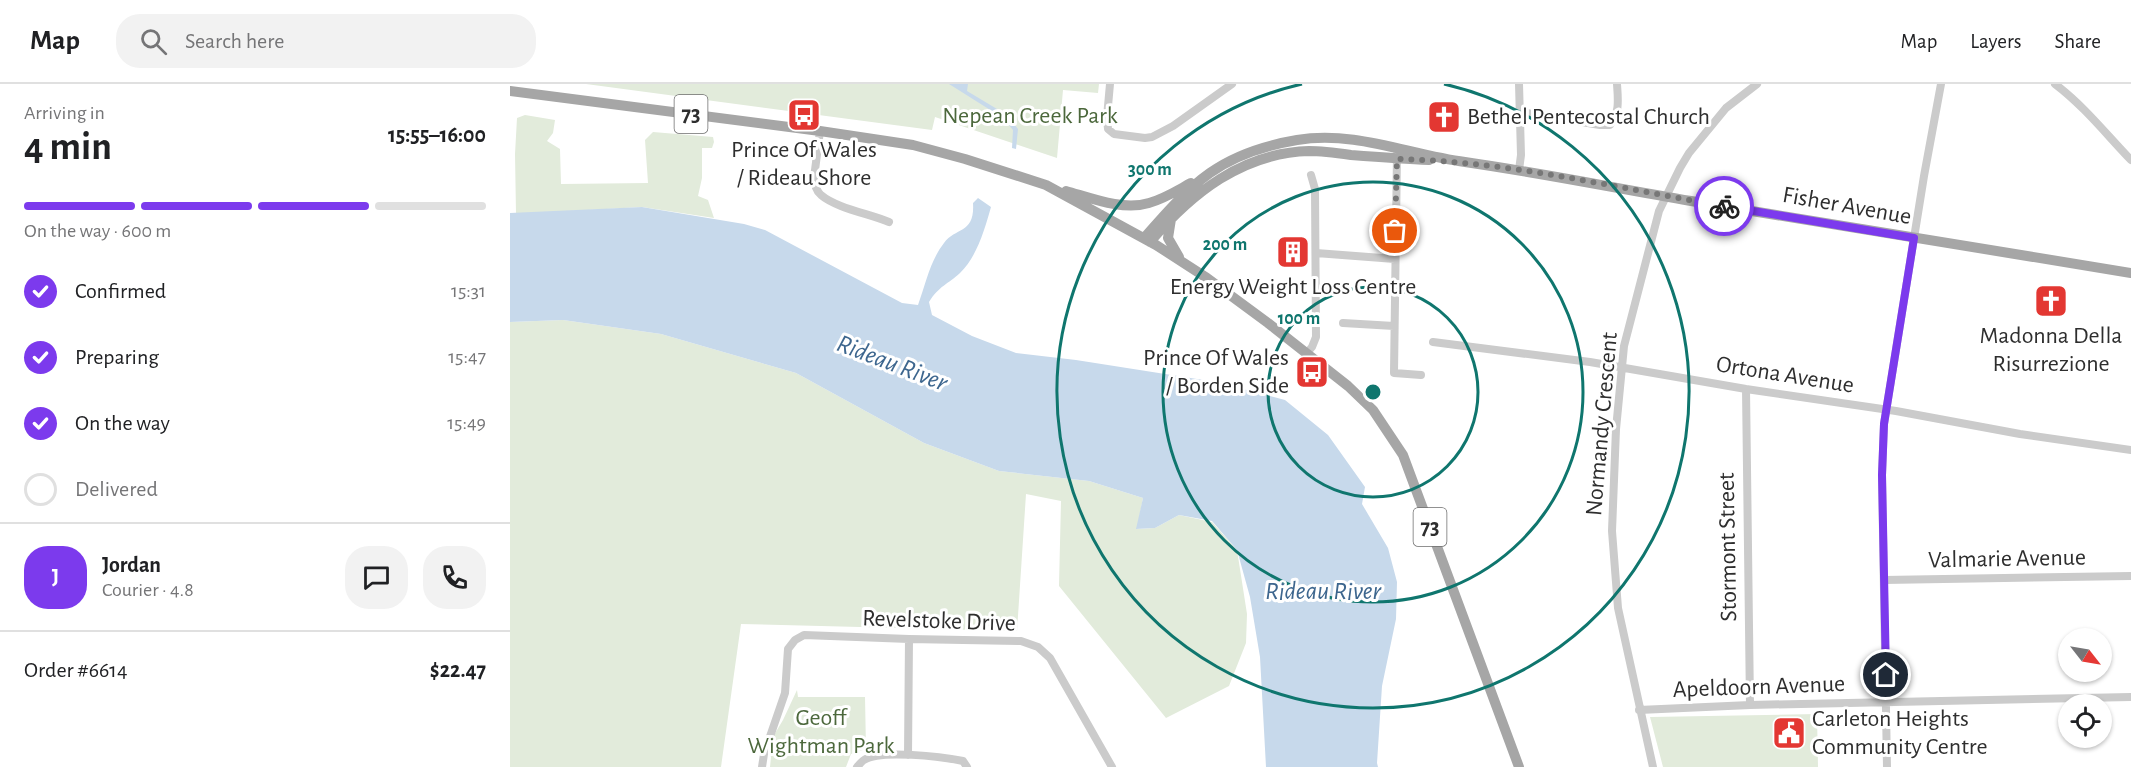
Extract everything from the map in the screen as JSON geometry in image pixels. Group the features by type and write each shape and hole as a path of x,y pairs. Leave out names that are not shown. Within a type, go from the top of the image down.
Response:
{"main road":[{"name":"73","path":"510,90 913,145 1046,185 1147,239 1183,262 1268,323 1348,386 1372,410 1403,455 1519,767"},
{"name":"Fisher Avenue","path":"1147,239 1173,205 1204,175 1223,163 1259,154 1299,139 1329,138 1397,153 1519,170 2131,273"},
{"name":"Fisher Avenue","path":"1147,239 1186,203 1259,154"},
{"path":"1046,185 1134,206 1161,199 1204,175"},
{"path":"1172,216 1168,238 1183,262"}],"street":[{"path":"1110,84 1108,129 1114,134 1145,138 1152,137 1173,126 1233,84"},
{"path":"1519,84 1521,155 1519,170"},
{"path":"1520,112 1610,125 1616,118 1618,109 1617,84"},
{"name":"Normandy Crescent","path":"1653,767 1618,608 1612,531 1616,429 1627,335 1659,211 1666,196 1689,153 1726,108 1757,84"},
{"path":"1887,767 1882,475 1884,424 1941,84"},
{"path":"2055,84 2071,96 2131,160"},
{"path":"820,131 814,178 814,184 819,193 833,201 889,222"},
{"path":"1397,153 1394,373 1421,375"},
{"path":"1306,354 1316,337 1316,189 1311,175"},
{"path":"1316,253 1395,259"},
{"path":"1343,323 1394,326"},
{"name":"Ortona Avenue","path":"1433,342 1590,362 2020,434 2131,450"},
{"name":"Stormont Street","path":"1746,389 1750,705"},
{"name":"Valmarie Avenue","path":"1884,580 2131,576"},
{"name":"Revelstoke Drive","path":"762,767 764,754 785,693 789,646 804,635 1021,641 1038,647 1050,658 1112,767"},
{"path":"908,754 909,639"},
{"name":"Apeldoorn Avenue","path":"1639,710 1750,705 2131,697"},
{"path":"857,767 863,760 872,756 908,754 963,761 967,767"}],"green space":[{"name":"Nepean Creek Park","path":"586,84 1099,84 1098,93 1063,90 1057,158 935,117 932,130"},
{"path":"525,115 555,120 553,133 547,141 560,149 561,184 648,183 645,140 653,132 713,137 712,148 702,148 702,178 698,196 708,200 714,218 642,207 516,214 517,118"},
{"path":"563,320 661,334 796,373 924,443 999,471 1089,481 1143,498 1137,529 1155,528 1179,515 1212,522 1237,550 1247,614 1246,643 1229,686 1166,718 1059,586 1061,501 1026,494 1017,631 741,624 721,767 510,767 510,322"},
{"name":"Geoff Wightman Park","path":"797,690 798,697 865,697 866,749 851,754 846,767 770,767 771,757 768,750"},
{"path":"1817,714 1818,767 1663,767 1650,717"}],"water":[{"path":"949,84 968,84 967,91 1007,115 1018,129 1016,149 1012,148 1013,130 1003,118"},
{"name":"Rideau River","path":"978,198 991,207 980,242 966,266 929,302 932,315 972,336 1016,353 1216,382 1285,400 1328,435 1365,487 1362,504 1388,548 1397,582 1396,619 1382,686 1378,767 1266,767 1260,657 1250,597 1237,550 1212,521 1179,515 1155,528 1136,529 1143,498 1089,481 999,471 924,443 796,373 661,334 563,320 510,322 510,213 642,207 744,224 765,230 902,303 918,305 939,250 949,238 968,225 973,213 973,203"}],"way so far":[{"path":"1395,231 1397,159 1449,160 1519,170 1724,206"}],"place":[{"name":"Prince Of Wales / Rideau Shore","path":"804,115"},
{"name":"Bethel Pentecostal Church","path":"1444,117"},
{"name":"Energy Weight Loss Centre","path":"1293,252"},
{"name":"Madonna Della Risurrezione","path":"2051,301"},
{"name":"Prince Of Wales / Borden Side","path":"1312,372"},
{"name":"Carleton Heights Community Centre","path":"1789,733"}],"route":[{"path":"1724,206 1914,238 1884,424 1882,475 1886,675"}]}
